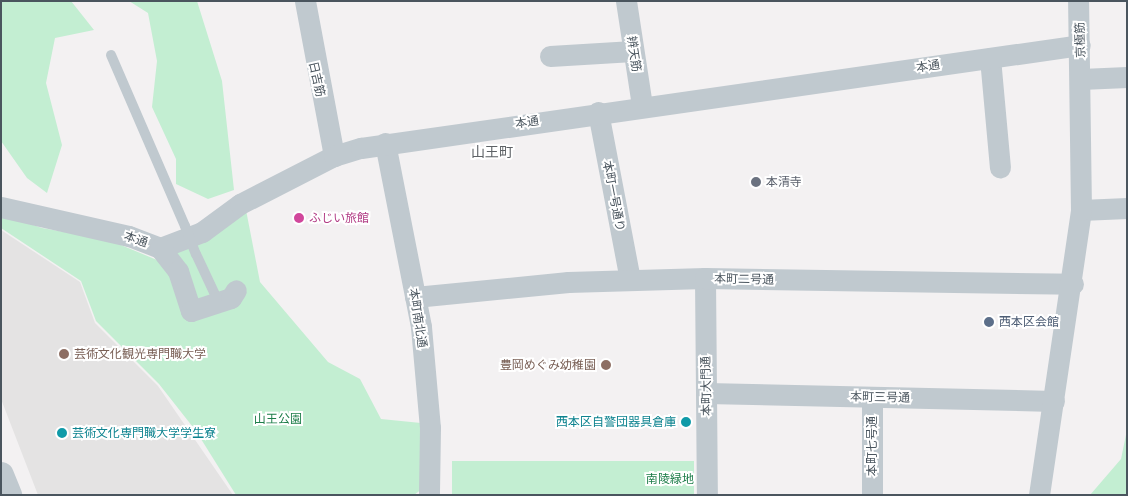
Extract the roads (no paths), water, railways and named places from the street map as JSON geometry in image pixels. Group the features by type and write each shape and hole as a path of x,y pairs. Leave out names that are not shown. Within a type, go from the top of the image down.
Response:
{"street":[{"name":"日吉筋","path":"305,1 311,52 334,156"},
{"name":"辨天筋","path":"626,1 642,106"},
{"name":"京極筋","path":"1040,495 1073,284 1081,210 1081,79 1078,1"},
{"name":"本通","path":"1,207 129,236 160,248 202,232 240,204 334,156 385,143 1080,45"},
{"path":"550,56 633,51"},
{"path":"990,58 1000,168"},
{"path":"1081,79 1127,77"},
{"name":"本町一号通り","path":"598,112 630,280"},
{"name":"本町南北通","path":"385,143 416,296 428,394 429,495"},
{"path":"1081,210 1127,208"},
{"path":"160,248 178,271 191,310 219,304 236,290"},
{"name":"本町二号通","path":"416,296 630,280 705,278 1073,284"},
{"name":"本町大門通","path":"705,278 707,495"},
{"name":"本町三号通","path":"706,393 1054,401"},
{"name":"本町七号通","path":"872,397 872,495"},
{"path":"1,475 9,495"}],"lane":[{"path":"112,55 219,304"}],"place":[{"name":"本清寺","path":"756,182"},
{"name":"ふじい旅館","path":"299,218"},
{"name":"西本区会館","path":"989,322"},
{"name":"芸術文化観光専門職大学","path":"64,354"},
{"name":"豊岡めぐみ幼稚園","path":"606,365"},
{"name":"西本区自警団器具倉庫","path":"686,422"},
{"name":"芸術文化専門職大学学生寮","path":"62,433"}],"district":[{"name":"山王町","path":"492,152"}],"park label":[{"name":"山王公園","path":"278,419"},
{"name":"南陵緑地","path":"670,479"}]}
